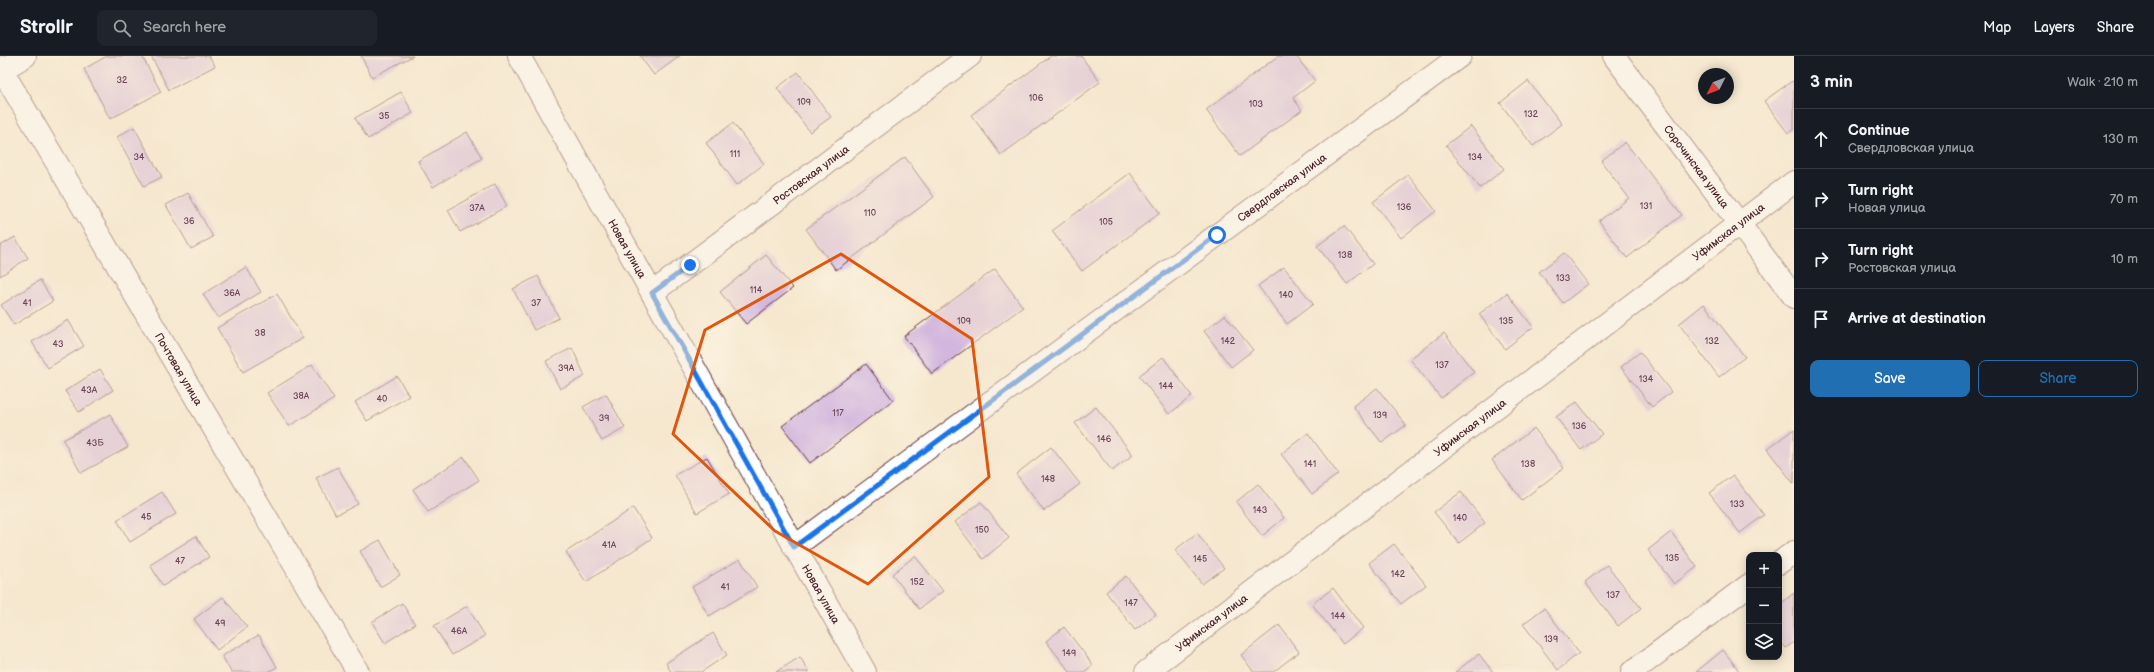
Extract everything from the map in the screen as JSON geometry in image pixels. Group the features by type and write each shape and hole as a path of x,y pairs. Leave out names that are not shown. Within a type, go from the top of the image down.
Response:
{"street":[{"path":"1,69 25,56"},
{"name":"Новая улица","path":"519,56 865,672"},
{"name":"Ростовская улица","path":"652,293 970,56"},
{"name":"Свердловская улица","path":"794,547 1460,56"},
{"name":"Сорочинская улица","path":"1614,56 1794,296"},
{"name":"Почтовая улица","path":"1,69 358,672"},
{"name":"Уфимская улица","path":"1146,672 1794,182"},
{"path":"1782,561 1794,552"},
{"path":"1632,672 1746,587"}],"highlighted area":[{"path":"841,254 972,339 989,477 868,584 775,531 673,434 705,330"}],"building":[{"path":"107,56 142,56 161,92 110,119 84,69"},
{"path":"151,56 209,56 215,66 169,90"},
{"path":"361,56 413,56 372,77"},
{"path":"640,56 680,56 654,75"},
{"path":"1051,56 1081,56 1100,82 1001,155 971,115"},
{"path":"1278,56 1296,56 1315,81 1293,98 1302,110 1240,156 1206,110"},
{"path":"798,72 831,117 810,132 777,88"},
{"path":"1528,81 1562,124 1533,146 1500,103"},
{"path":"1792,81 1794,84 1794,129 1788,133 1764,101"},
{"path":"401,92 413,113 368,139 355,118"},
{"path":"733,123 764,164 737,185 706,143"},
{"path":"1471,126 1504,169 1480,188 1446,145"},
{"path":"134,127 162,177 144,186 117,137"},
{"path":"467,132 482,158 433,187 418,161"},
{"path":"1625,142 1682,215 1627,258 1599,221 1629,198 1601,161"},
{"path":"905,157 934,197 836,270 806,229"},
{"path":"1130,173 1160,213 1082,271 1052,231"},
{"path":"1408,175 1436,211 1401,238 1373,202"},
{"path":"495,184 507,206 460,232 448,210"},
{"path":"188,193 213,237 191,249 166,205"},
{"path":"1344,226 1373,264 1347,284 1317,246"},
{"path":"15,237 28,258 0,276 0,246"},
{"path":"1564,253 1588,284 1563,303 1539,272"},
{"path":"766,255 793,288 746,324 720,292"},
{"path":"246,267 261,292 218,318 203,294"},
{"path":"1284,267 1313,304 1287,324 1258,286"},
{"path":"995,269 1023,307 932,374 904,336"},
{"path":"538,276 559,318 534,330 513,289"},
{"path":"40,280 53,301 14,325 1,305"},
{"path":"1507,293 1533,327 1505,349 1479,314"},
{"path":"277,294 303,338 243,372 217,328"},
{"path":"1704,304 1745,357 1719,377 1679,324"},
{"path":"1225,315 1253,350 1231,367 1204,331"},
{"path":"68,320 84,346 48,368 32,342"},
{"path":"1444,333 1474,372 1441,398 1410,359"},
{"path":"572,348 585,376 560,389 546,361"},
{"path":"1640,352 1671,392 1652,407 1621,367"},
{"path":"1163,357 1192,396 1169,414 1139,376"},
{"path":"866,364 893,400 810,463 782,426"},
{"path":"312,365 334,399 289,426 267,393"},
{"path":"100,369 113,390 79,412 65,391"},
{"path":"397,376 409,396 367,421 355,402"},
{"path":"1377,388 1406,425 1382,443 1353,406"},
{"path":"606,394 625,428 602,441 583,407"},
{"path":"1577,402 1602,434 1581,450 1556,417"},
{"path":"1096,407 1133,455 1112,471 1075,423"},
{"path":"110,414 128,447 81,473 63,440"},
{"path":"1534,428 1564,468 1522,500 1492,460"},
{"path":"1794,429 1794,484 1767,449"},
{"path":"1308,433 1338,474 1312,494 1281,454"},
{"path":"1051,447 1080,484 1044,511 1016,474"},
{"path":"464,457 479,480 428,512 413,489"},
{"path":"707,457 729,494 697,513 675,475"},
{"path":"338,467 358,504 336,515 316,478"},
{"path":"1733,475 1764,515 1740,533 1709,493"},
{"path":"1258,484 1284,518 1262,536 1236,502"},
{"path":"162,492 176,514 130,542 117,520"},
{"path":"1461,492 1485,523 1459,543 1434,512"},
{"path":"981,502 1009,538 983,559 955,522"},
{"path":"633,508 652,538 586,582 566,552"},
{"path":"1671,532 1697,567 1674,584 1648,550"},
{"path":"1197,533 1224,568 1202,584 1175,550"},
{"path":"196,536 209,557 163,586 150,565"},
{"path":"380,540 400,575 380,587 360,551"},
{"path":"1394,544 1426,585 1401,604 1369,563"},
{"path":"915,556 943,591 919,609 892,574"},
{"path":"740,559 757,587 709,616 692,587"},
{"path":"1607,565 1641,608 1618,626 1585,582"},
{"path":"1126,576 1156,614 1135,630 1106,592"},
{"path":"1333,588 1363,628 1343,644 1312,604"},
{"path":"1794,593 1794,642 1786,648 1782,643 1782,603"},
{"path":"223,597 247,627 217,650 194,619"},
{"path":"402,603 415,624 385,643 372,622"},
{"path":"467,606 485,636 452,655 434,626"},
{"path":"1544,608 1579,653 1558,670 1523,624"},
{"path":"1279,625 1299,652 1273,672 1254,672 1241,655"},
{"path":"1064,627 1093,665 1084,672 1070,672 1046,641"},
{"path":"713,633 727,655 701,672 671,672 666,663"},
{"path":"259,635 277,667 268,672 231,672 222,656"},
{"path":"1723,650 1740,672 1696,672"},
{"path":"1479,654 1493,672 1455,672"},
{"path":"800,657 809,672 776,672"}],"route":[{"path":"690,265 652,293 794,547 1217,235"}]}
